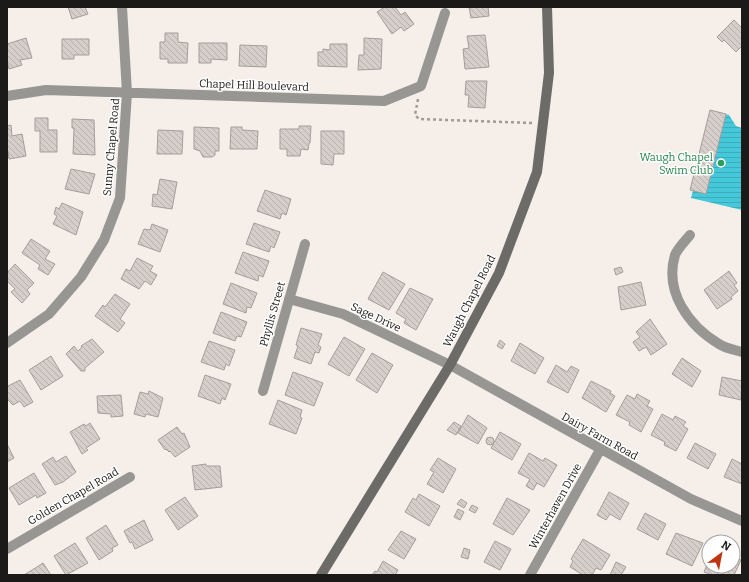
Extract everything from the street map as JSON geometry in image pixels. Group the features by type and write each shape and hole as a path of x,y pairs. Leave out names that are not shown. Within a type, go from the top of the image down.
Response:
{"main road":[{"name":"Waugh Chapel Road","path":"321,575 450,365 499,273 536,172 549,72 547,7"}],"street":[{"name":"Sunny Chapel Road","path":"7,342 49,314 82,277 104,240 120,198 127,93 122,7"},
{"path":"421,86 445,13"},
{"name":"Chapel Hill Boulevard","path":"7,96 46,90 384,101 421,86"},
{"path":"690,235 676,254 673,279 680,307 697,330 720,346 742,352"},
{"name":"Phyllis Street","path":"262,391 305,244"},
{"name":"Sage Drive","path":"289,299 343,314 450,365"},
{"name":"Dairy Farm Road","path":"450,365 600,450 690,498 742,521"},
{"name":"Winterhaven Drive","path":"530,575 600,450"},
{"name":"Golden Chapel Road","path":"8,546 130,477"}],"path":[{"path":"421,86 415,115 419,118 543,124"}],"water":[{"name":"Waugh Chapel Swim Club","path":"713,111 729,115 736,126 742,128 742,210 691,198"}],"building":[{"path":"68,7 85,7 88,14 72,19"},
{"path":"385,7 395,7 401,15 405,12 414,24 404,31 401,27 392,34 377,12"},
{"path":"469,7 488,7 489,16 471,18"},
{"path":"734,20 742,28 742,46 736,52 724,40 722,42 717,37"},
{"path":"165,33 178,33 178,42 188,43 187,63 168,63 168,59 160,59 160,42 165,42"},
{"path":"485,35 489,67 465,69 463,49 469,48 467,36"},
{"path":"26,38 32,58 20,60 22,65 9,69 7,61 7,44"},
{"path":"364,38 382,39 381,69 358,70 359,55 364,55"},
{"path":"62,39 89,39 89,55 74,55 74,59 62,59"},
{"path":"199,43 227,43 227,60 211,59 211,63 199,63"},
{"path":"330,44 347,44 347,67 318,66 318,52 323,52 323,49 330,50"},
{"path":"240,45 267,46 266,67 239,66"},
{"path":"466,81 487,81 485,108 468,107 469,95 465,95"},
{"path":"710,110 726,114 706,194 690,190"},
{"path":"35,118 48,118 48,130 57,130 57,152 40,152 40,131 35,131"},
{"path":"72,119 94,120 95,155 73,154 74,128 72,128"},
{"path":"11,125 12,136 22,134 26,156 9,159 7,146 7,126"},
{"path":"299,126 311,126 308,150 301,149 300,156 287,156 287,149 280,149 280,129 299,129"},
{"path":"194,127 219,128 219,151 215,151 215,155 212,157 203,157 200,151 194,149"},
{"path":"231,127 242,127 242,130 258,131 257,149 230,149"},
{"path":"158,130 183,131 182,154 157,154"},
{"path":"321,131 344,131 344,154 334,154 333,165 321,164"},
{"path":"71,169 95,174 89,194 65,189"},
{"path":"160,179 177,182 172,209 152,206 153,194 157,195"},
{"path":"265,190 291,199 286,215 282,213 280,219 257,211"},
{"path":"62,203 83,212 76,235 53,224 57,216 54,214 56,207 59,209"},
{"path":"254,223 280,232 274,248 271,246 269,252 246,244"},
{"path":"152,224 168,230 160,252 138,244 144,229 150,230"},
{"path":"31,239 50,251 45,259 55,264 48,275 38,269 40,265 22,253"},
{"path":"243,252 269,261 263,277 259,275 258,281 235,273"},
{"path":"137,258 153,266 150,271 157,275 151,285 145,281 139,289 121,279 126,269 130,271"},
{"path":"15,264 34,283 27,290 30,294 22,303 11,292 15,289 7,281 7,273"},
{"path":"621,267 623,272 616,275 614,269"},
{"path":"729,271 737,283 734,285 738,291 731,297 732,299 717,309 704,290"},
{"path":"383,272 405,284 389,310 368,299"},
{"path":"641,282 646,305 621,310 618,287"},
{"path":"231,283 257,293 251,308 247,307 246,313 223,304"},
{"path":"410,288 433,299 416,330 404,323 406,319 396,313"},
{"path":"115,294 130,304 120,319 125,323 118,332 95,316 103,305 105,307"},
{"path":"221,312 247,322 241,337 237,336 235,341 213,333"},
{"path":"650,319 667,344 651,355 646,347 639,351 633,342 640,337 636,332"},
{"path":"301,328 322,334 318,345 321,347 319,353 315,352 311,364 294,358"},
{"path":"344,337 365,349 349,376 328,364"},
{"path":"92,339 104,352 85,368 85,371 81,371 66,354 74,346 78,351 82,347 81,346"},
{"path":"500,340 505,344 502,349 497,346"},
{"path":"209,341 235,350 229,366 226,364 224,370 201,362"},
{"path":"520,343 544,358 535,374 511,361"},
{"path":"372,353 393,365 377,393 356,380"},
{"path":"51,356 63,376 41,390 29,370"},
{"path":"682,358 701,371 692,387 672,374"},
{"path":"556,365 567,372 571,366 579,370 568,393 547,382"},
{"path":"293,372 323,383 314,406 285,395"},
{"path":"205,375 231,384 225,400 222,398 220,404 198,396"},
{"path":"722,377 742,381 741,400 719,395"},
{"path":"20,380 33,402 24,407 20,401 13,405 7,399 7,384 8,386"},
{"path":"591,381 611,391 610,393 615,396 606,412 582,398"},
{"path":"149,391 163,398 158,417 146,414 145,417 134,414 140,392 148,394"},
{"path":"637,394 650,401 647,406 653,409 641,432 629,425 630,422 616,415 627,395 635,399"},
{"path":"121,395 123,416 111,417 111,414 98,413 97,396"},
{"path":"278,400 302,410 300,417 302,418 296,434 269,424"},
{"path":"662,414 673,420 675,416 686,422 683,426 688,429 676,451 664,445 665,442 651,435"},
{"path":"468,415 487,428 478,444 458,433"},
{"path":"454,422 461,426 456,435 447,430"},
{"path":"90,423 100,439 86,448 88,450 82,454 70,432 84,424 86,426"},
{"path":"177,427 182,434 184,433 190,447 175,457 170,451 165,450 158,440"},
{"path":"500,432 521,444 512,460 491,448"},
{"path":"490,437 493,438 493,444 490,445 487,444 486,441 487,438"},
{"path":"695,443 716,454 708,469 687,458"},
{"path":"7,444 14,458 7,462"},
{"path":"529,453 543,461 545,458 557,465 544,487 537,483 533,490 526,486 530,479 518,473"},
{"path":"66,456 76,472 63,482 55,485 42,464 53,457 56,462"},
{"path":"438,458 456,469 443,493 427,484 434,472 430,470"},
{"path":"732,459 742,464 742,484 724,477"},
{"path":"206,464 206,466 220,466 222,487 195,490 192,466"},
{"path":"34,473 46,493 37,498 36,495 19,505 9,488"},
{"path":"609,492 629,503 620,520 610,514 606,520 597,515"},
{"path":"419,494 440,506 429,526 405,512 413,498 416,500"},
{"path":"185,497 198,516 178,530 165,510"},
{"path":"507,498 530,510 513,535 493,524"},
{"path":"461,499 467,503 464,508 457,504"},
{"path":"472,505 478,508 475,513 469,510"},
{"path":"458,509 464,512 460,520 454,517"},
{"path":"645,513 666,524 658,540 637,529"},
{"path":"144,520 153,540 135,549 124,531"},
{"path":"106,525 118,545 112,548 113,551 99,560 86,538"},
{"path":"401,531 416,539 404,559 388,550"},
{"path":"676,533 701,542 701,547 692,566 666,554"},
{"path":"583,539 610,555 601,570 596,568 592,575 583,575 570,567 573,561 571,559"},
{"path":"495,541 511,549 500,570 484,562"},
{"path":"75,543 88,563 66,575 54,556"},
{"path":"464,548 470,550 468,559 461,557"},
{"path":"383,561 398,570 395,575 372,575 375,571 377,572"},
{"path":"616,562 626,567 621,575 610,575"},
{"path":"43,563 51,575 24,575 37,567"},
{"path":"709,574 734,574 734,575"}],"place":[{"name":"Waugh Chapel Swim Club","path":"721,163"}]}
